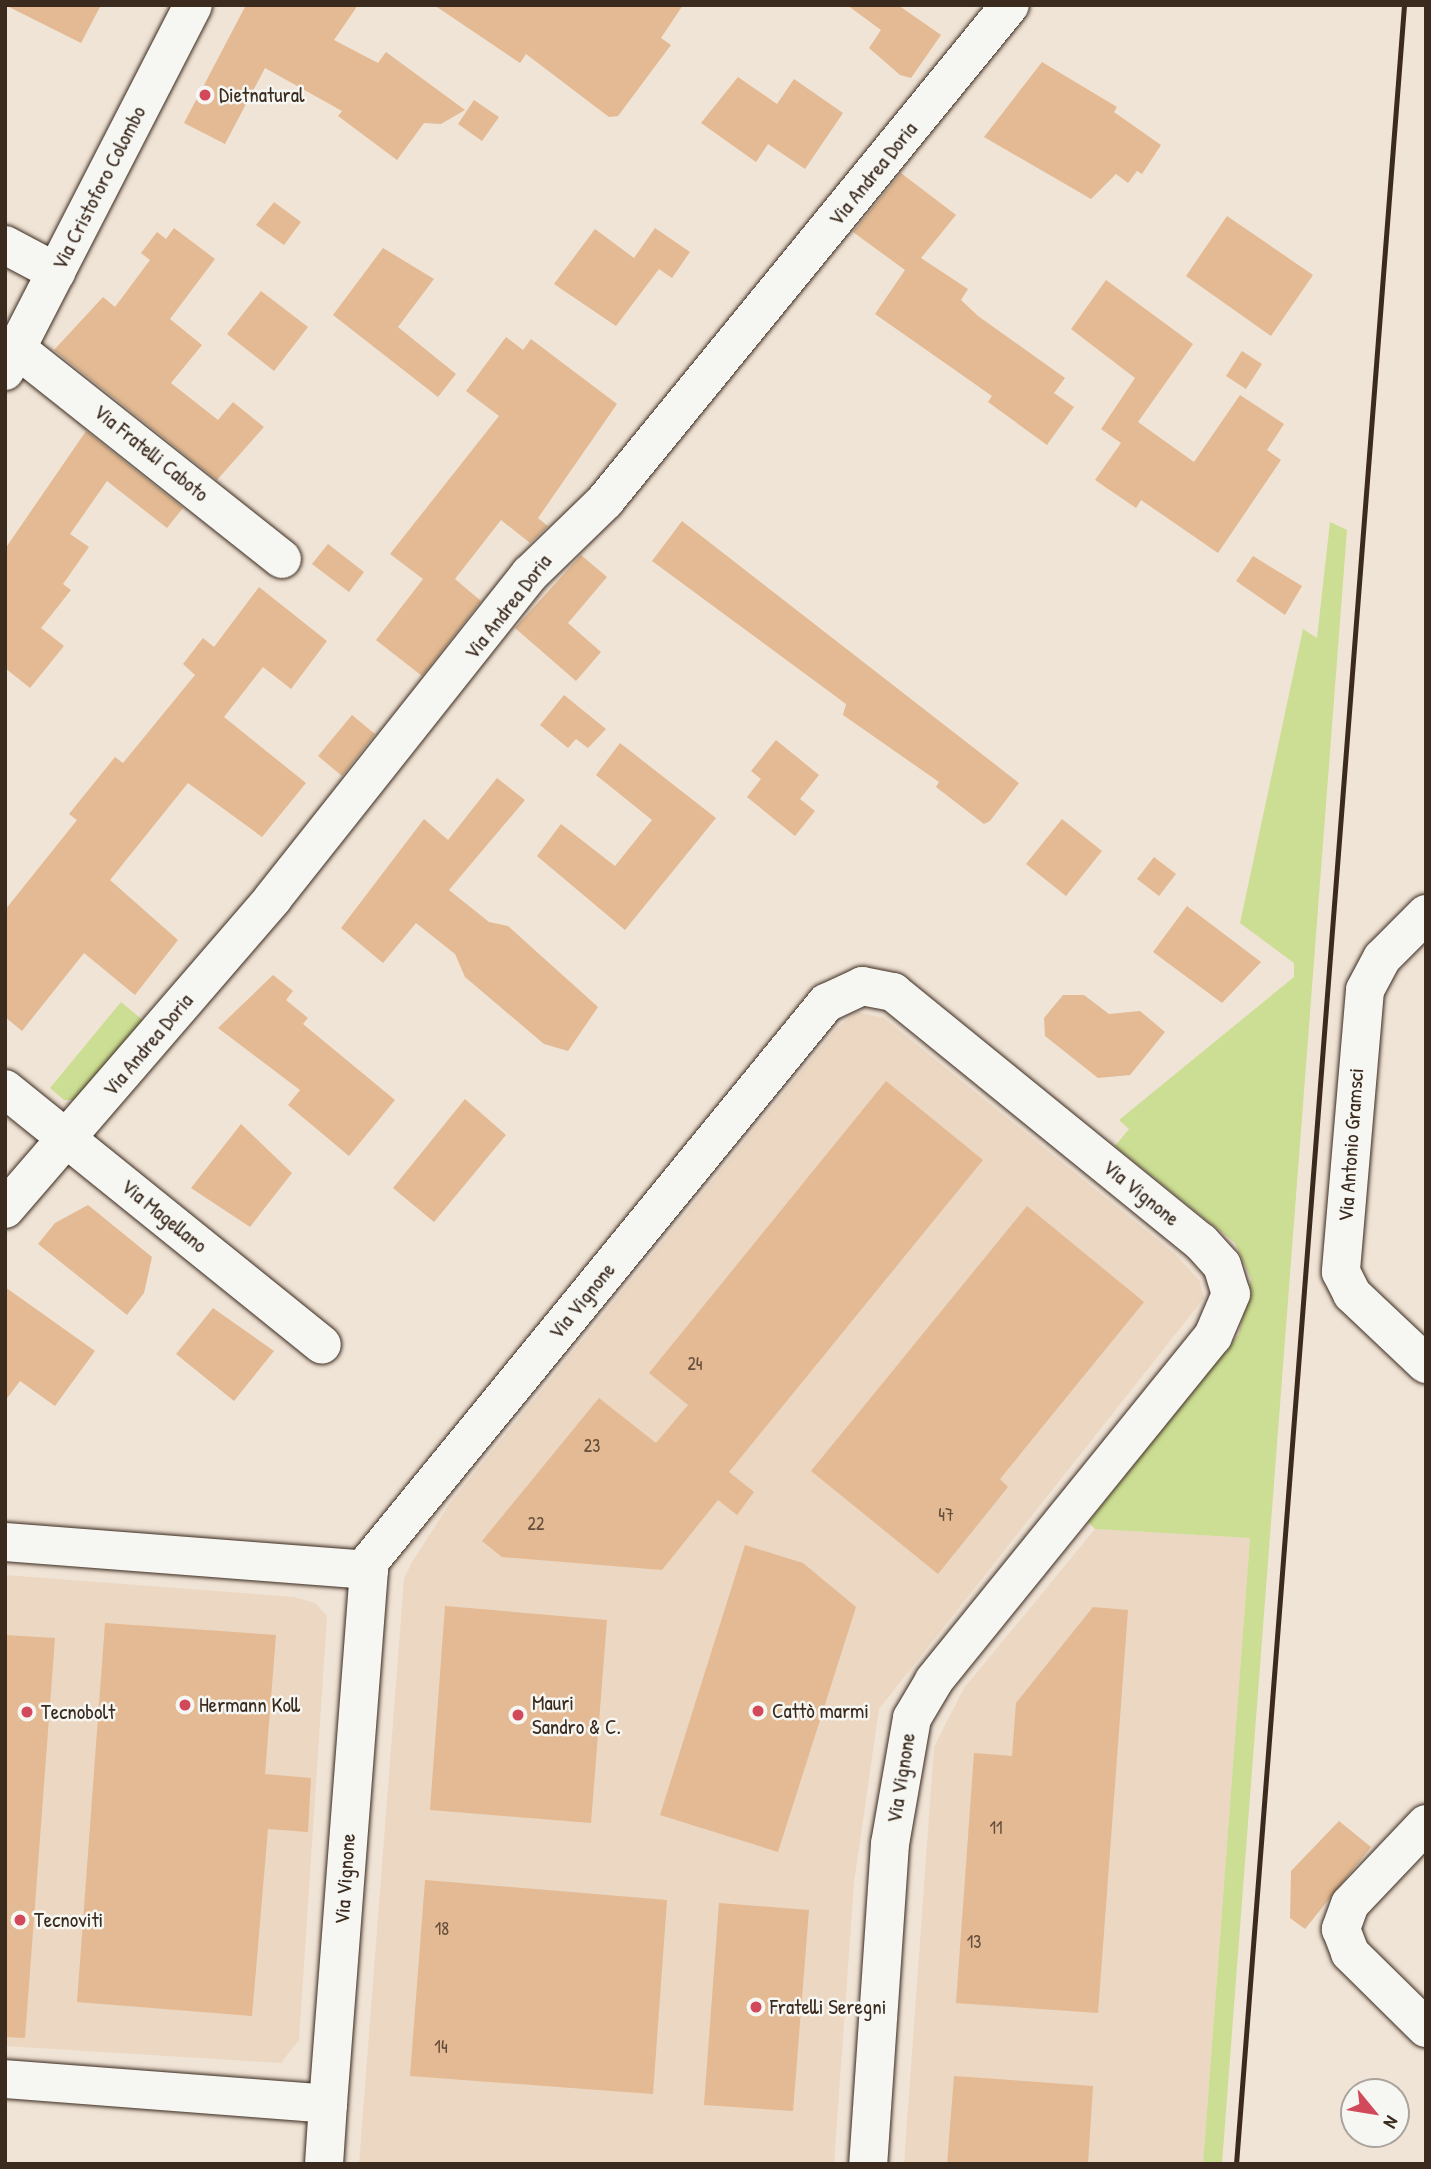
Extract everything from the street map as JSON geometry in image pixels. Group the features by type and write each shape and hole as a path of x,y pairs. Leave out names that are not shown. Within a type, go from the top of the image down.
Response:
{"street":[{"name":"Via Cristoforo Colombo","path":"11,360 193,5"},
{"name":"Via Andrea Doria","path":"5,1209 273,898 530,573 605,501 1010,5"},
{"path":"5,246 57,272"},
{"name":"Via Fratelli Caboto","path":"11,360 282,559"},
{"name":"Via Antonio Gramsci","path":"1426,914 1382,958 1365,990 1341,1272 1352,1294 1426,1364"},
{"name":"Via Vignone","path":"324,2164 369,1570 379,1550 797,1037 841,992 878,986 893,992 1213,1253 1229,1279 1223,1322 934,1681 912,1718 890,1844 868,2164"},
{"name":"Via Magellano","path":"5,1089 322,1345"},
{"path":"5,1542 369,1570"},
{"path":"1426,1824 1350,1903 1340,1929 1350,1953 1426,2028"},
{"path":"5,2079 328,2104"}],"shaded area":[{"path":"857,1012 884,1018 1175,1254 1199,1280 1204,1298 879,1709 854,1883 834,2164 359,2164 404,1579 450,1503 837,1028"},
{"path":"1095,1529 1250,1538 1203,2164 904,2164 934,1747 964,1688"},
{"path":"5,1575 294,1597 315,1603 327,1616 299,2040 281,2063 5,2046"}],"green space":[{"path":"1330,522 1347,530 1222,2164 1203,2164 1250,1538 1095,1529 1088,1522 1239,1334 1251,1279 1235,1243 1115,1146 1129,1129 1119,1120 1294,977 1294,963 1240,923 1303,629 1317,638"},
{"path":"121,1002 145,1022 82,1100 64,1100 50,1088"}],"building":[{"path":"5,5 101,5 81,43"},
{"path":"246,5 358,5 334,40 378,63 386,52 465,110 441,124 424,123 397,160 338,116 342,111 265,68 225,144 184,123"},
{"path":"434,5 683,5 661,38 671,45 618,116 609,117 526,54 520,63"},
{"path":"847,5 898,5 941,35 911,78 900,75 869,48 881,30"},
{"path":"1042,62 1117,107 1114,112 1161,145 1142,174 1137,171 1128,183 1116,174 1091,199 984,137"},
{"path":"738,77 777,104 794,79 843,113 805,169 768,144 756,162 701,123"},
{"path":"474,100 499,117 482,141 458,124"},
{"path":"901,173 956,215 921,258 968,289 961,300 978,316 1065,378 1054,393 1074,407 1047,445 988,402 992,396 875,314 905,270 853,232"},
{"path":"274,202 301,222 284,245 256,225"},
{"path":"1227,216 1313,275 1271,336 1186,276"},
{"path":"174,228 215,259 170,319 202,345 171,383 218,420 233,402 264,427 217,480 54,350 103,297 115,307 150,260 141,253 157,232 166,239"},
{"path":"655,228 690,252 672,278 659,269 616,326 554,284 595,229 634,258"},
{"path":"383,248 434,279 398,327 456,374 438,397 333,315"},
{"path":"1106,280 1193,344 1138,422 1194,462 1240,395 1284,424 1267,450 1281,460 1218,553 1141,500 1136,508 1095,480 1121,443 1101,429 1135,378 1071,329"},
{"path":"261,291 308,327 274,371 227,334"},
{"path":"506,337 523,350 531,339 617,404 538,518 548,526 530,543 501,520 455,579 481,601 422,676 376,640 423,579 390,554 499,416 466,391"},
{"path":"1242,351 1262,364 1246,389 1226,376"},
{"path":"86,431 183,508 167,528 107,481 70,534 89,547 63,584 71,590 41,628 64,646 30,688 5,668 5,549"},
{"path":"682,521 1019,783 990,821 984,824 936,787 939,782 843,715 846,704 652,561"},
{"path":"328,544 364,572 349,592 312,564"},
{"path":"581,555 607,577 568,623 601,652 576,681 515,628"},
{"path":"1253,556 1302,586 1285,615 1236,581"},
{"path":"259,587 327,641 291,689 263,667 224,717 306,783 262,837 188,783 110,880 178,940 135,995 84,953 22,1031 5,1017 5,910 77,820 69,814 115,757 123,763 195,675 183,664 203,638 214,647"},
{"path":"564,695 606,729 588,748 576,739 568,748 540,725"},
{"path":"352,715 375,734 342,776 318,756"},
{"path":"776,740 819,775 800,799 815,811 795,836 747,797 761,779 751,771"},
{"path":"620,743 716,818 625,930 537,856 561,824 615,866 652,820 596,775"},
{"path":"497,778 525,800 449,890 489,922 508,926 598,1007 568,1051 544,1044 465,977 455,954 416,923 383,963 341,928 424,819 448,840"},
{"path":"1062,819 1102,851 1066,896 1026,864"},
{"path":"1154,857 1176,874 1159,896 1137,879"},
{"path":"1187,906 1261,962 1222,1003 1153,952"},
{"path":"273,975 293,991 286,1000 308,1018 303,1024 395,1100 349,1156 288,1105 300,1090 218,1028"},
{"path":"1063,995 1084,995 1109,1014 1140,1011 1165,1032 1130,1075 1098,1078 1045,1036 1044,1018"},
{"path":"886,1081 983,1160 729,1472 754,1492 737,1515 718,1500 662,1570 502,1557 482,1541 599,1398 656,1443 688,1405 649,1373"},
{"path":"465,1099 506,1135 434,1222 393,1188"},
{"path":"241,1124 292,1173 250,1227 191,1188"},
{"path":"88,1205 152,1257 144,1293 127,1315 38,1244 55,1223"},
{"path":"1027,1206 1144,1302 1000,1479 1008,1487 938,1574 811,1471"},
{"path":"5,1287 95,1351 55,1406 20,1381 5,1401"},
{"path":"213,1308 274,1351 234,1401 176,1354"},
{"name":"Cattò marmi","path":"745,1545 803,1563 856,1607 778,1852 660,1815"},
{"name":"Mauri Sandro & C.","path":"445,1606 607,1620 591,1823 430,1810"},
{"path":"1093,1607 1128,1610 1098,2013 956,2003 974,1753 1012,1756 1016,1703"},
{"path":"105,1623 276,1635 265,1774 311,1778 308,1832 268,1829 252,2016 77,2002"},
{"path":"5,1635 55,1638 25,2038 5,2037"},
{"path":"1339,1821 1371,1847 1305,1929 1290,1918 1291,1871"},
{"path":"425,1880 667,1900 653,2094 410,2076"},
{"name":"Fratelli Seregni","path":"719,1903 809,1910 793,2111 704,2105"},
{"path":"954,2076 1093,2086 1088,2164 947,2164"}],"railway":[{"path":"1236,2164 1404,5"}],"place":[{"name":"Dietnatural","path":"205,95"},
{"name":"Hermann Koll","path":"185,1705"},
{"name":"Cattò marmi","path":"758,1711"},
{"name":"Tecnobolt","path":"27,1712"},
{"name":"Mauri Sandro & C.","path":"518,1715"},
{"name":"Tecnoviti","path":"20,1920"},
{"name":"Fratelli Seregni","path":"756,2007"}]}
